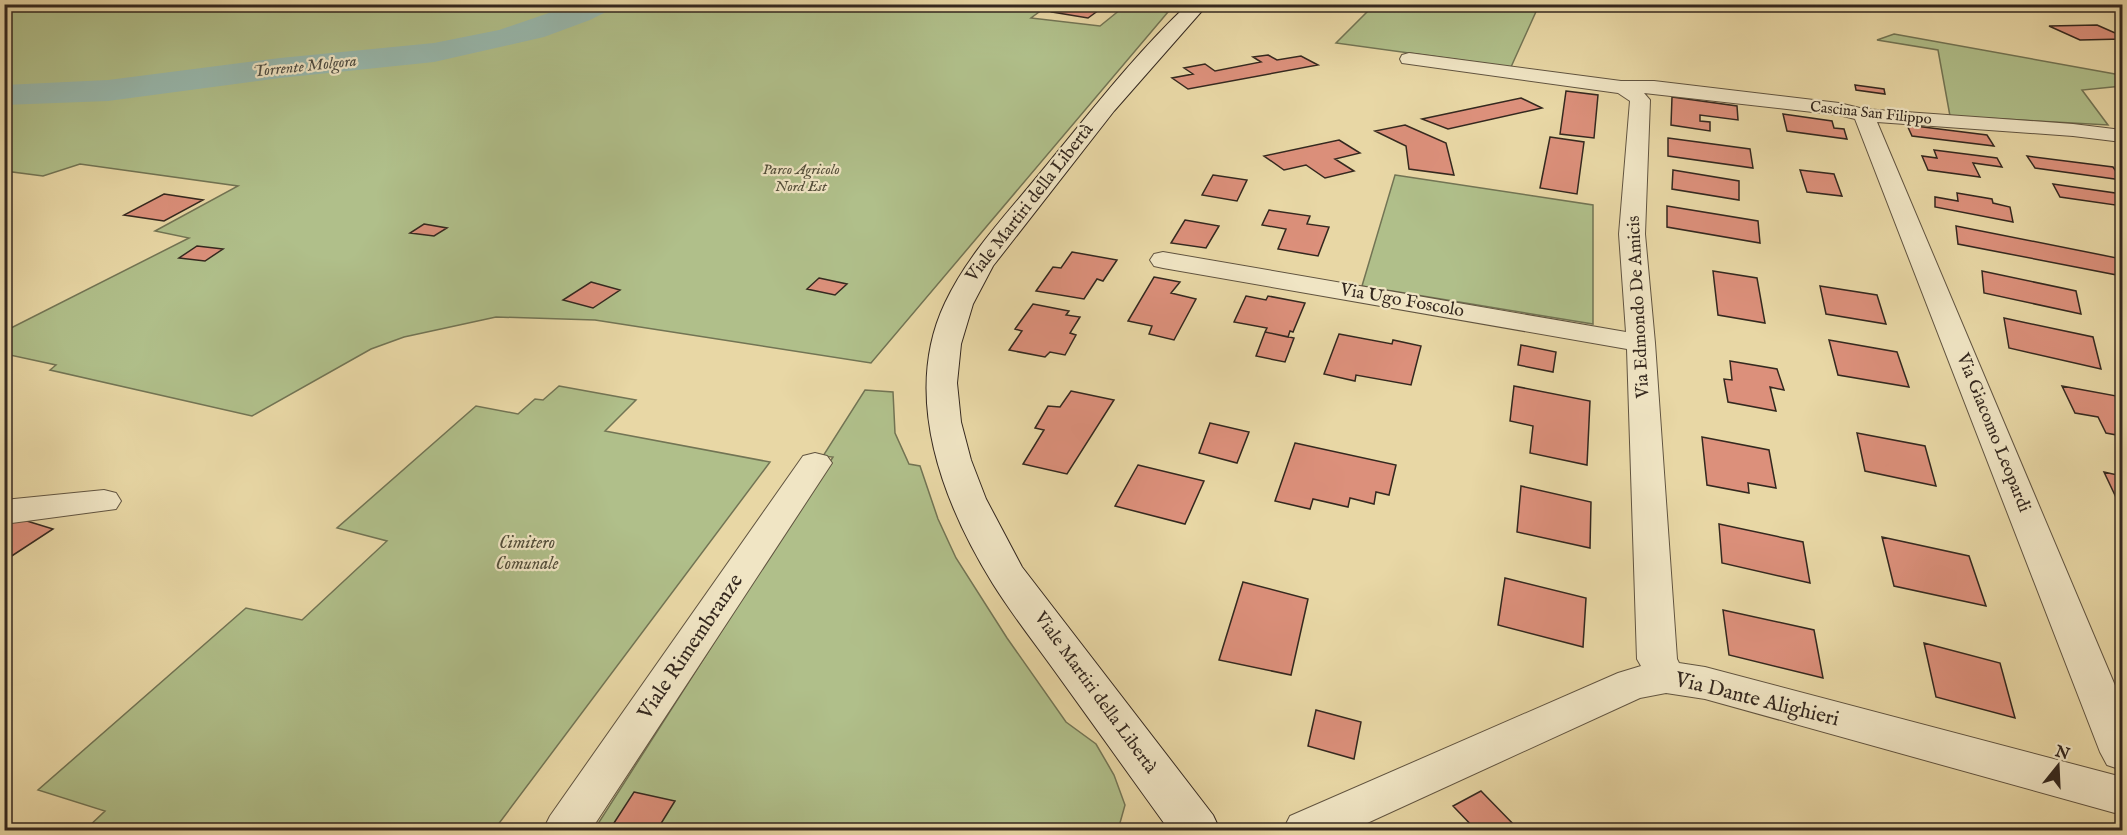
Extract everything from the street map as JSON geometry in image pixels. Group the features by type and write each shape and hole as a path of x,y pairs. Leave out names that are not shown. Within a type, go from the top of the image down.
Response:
{"street":[{"name":"Viale Martiri della Libertà","path":"1196,831 1008,576 974,511 954,458 942,412 940,379 946,338 956,309 965,288 980,264 1106,106 1177,25 1199,4"},
{"path":"1409,59 1621,87"},
{"name":"Cascina San Filippo","path":"1621,87 1654,87 1839,109 1864,115 2073,130 2122,136"},
{"name":"Via Edmondo De Amicis","path":"1621,87 1630,90 1640,100 1632,234 1641,343 1657,659 1666,677"},
{"name":"Via Giacomo Leopardi","path":"1864,115 2122,752"},
{"name":"Via Ugo Foscolo","path":"1163,260 1641,343"},
{"name":"Viale Rimembranze","path":"566,831 815,463"},
{"path":"4,512 104,501"},
{"name":"Via Dante Alighieri","path":"1306,831 1632,684 1666,677 1705,683 2122,796"}],"green space":[{"name":"Parco Agricolo Nord Est","path":"1050,4 1031,18 1100,26 1126,5 1168,12 871,363 595,320 496,317 404,337 371,349 252,416 50,370 56,365 5,354 5,331 189,238 155,231 238,186 80,164 43,176 5,171 5,5"},
{"path":"1374,5 1539,5 1511,67 1336,43"},
{"path":"1894,34 2115,74 2122,78 2122,86 2082,90 2108,125 1950,116 1938,50 1877,40"},
{"path":"1395,175 1593,205 1593,324 1362,286"},
{"name":"Cimitero Comunale","path":"559,386 636,400 605,431 770,462 494,830 85,830 105,811 38,790 246,608 302,620 387,541 337,528 476,406 518,414 535,399 543,400"},
{"path":"865,390 893,392 895,433 909,464 920,466 938,519 956,558 1007,638 1066,722 1096,744 1114,775 1125,805 1118,830 594,830 833,457 823,456"}],"building":[{"path":"1063,4 1099,10 1088,18 1052,12"},
{"path":"2097,25 2122,36 2122,39 2080,40 2049,26"},
{"path":"1268,55 1277,60 1301,56 1318,65 1188,89 1172,78 1193,74 1184,68 1205,64 1215,71 1261,62 1253,57"},
{"path":"1855,85 1884,89 1885,94 1856,90"},
{"path":"1566,91 1598,95 1594,138 1560,134"},
{"path":"1672,97 1737,106 1738,120 1700,115 1700,121 1710,122 1710,131 1671,125"},
{"path":"1521,98 1542,108 1448,129 1422,119"},
{"path":"1783,114 1832,121 1834,128 1844,129 1847,139 1787,131"},
{"path":"1405,125 1446,143 1454,175 1409,169 1406,146 1375,131"},
{"path":"1907,125 1987,135 1994,146 1912,136"},
{"path":"1550,137 1584,142 1577,194 1540,188"},
{"path":"1668,138 1750,149 1753,168 1668,156"},
{"path":"1339,140 1360,153 1335,159 1354,171 1325,178 1306,165 1284,170 1264,156"},
{"path":"1934,150 1997,158 2002,167 1973,163 1980,177 1928,170 1922,156 1937,158"},
{"path":"2027,156 2113,167 2122,180 2035,168"},
{"path":"1673,170 1739,181 1739,200 1672,189"},
{"path":"1800,170 1834,174 1842,196 1807,192"},
{"path":"1213,175 1247,180 1237,201 1202,195"},
{"path":"2053,184 2122,194 2122,206 2060,197"},
{"path":"1957,193 1992,199 1993,203 2010,207 2013,222 1935,207 1935,197 1958,201"},
{"path":"164,194 203,200 164,221 124,215"},
{"path":"1667,206 1758,221 1760,243 1667,227"},
{"path":"1269,210 1310,216 1307,224 1329,227 1318,256 1278,249 1286,229 1262,225"},
{"path":"1185,220 1219,226 1206,248 1171,243"},
{"path":"424,224 447,228 434,236 410,233"},
{"path":"1956,226 2122,259 2122,276 1958,244"},
{"path":"197,246 223,249 205,261 179,258"},
{"path":"1072,252 1117,260 1103,281 1097,279 1084,299 1036,291 1053,267 1061,268"},
{"path":"1713,271 1757,278 1765,323 1718,315"},
{"path":"1982,271 2076,291 2081,314 1984,293"},
{"path":"1154,277 1180,282 1171,293 1196,299 1174,340 1149,334 1152,326 1128,321"},
{"path":"819,278 847,284 835,295 807,289"},
{"path":"591,282 620,290 593,308 563,300"},
{"path":"1820,286 1877,295 1886,324 1826,314"},
{"path":"1246,296 1266,300 1268,296 1305,303 1293,332 1290,331 1288,337 1265,332 1267,328 1234,322"},
{"path":"1033,304 1069,311 1066,315 1080,317 1070,333 1076,335 1065,355 1050,352 1045,357 1009,350 1022,331 1015,329"},
{"path":"2004,318 2093,337 2101,369 2009,348"},
{"path":"1265,332 1294,338 1285,362 1256,356"},
{"path":"1339,334 1392,344 1393,340 1421,346 1411,385 1356,375 1355,381 1324,374"},
{"path":"1829,340 1897,352 1909,387 1838,375"},
{"path":"1521,345 1556,352 1553,372 1518,365"},
{"path":"1730,361 1777,369 1784,390 1770,387 1776,411 1728,402 1724,379 1732,380"},
{"path":"1514,386 1590,401 1587,465 1530,453 1533,426 1510,421"},
{"path":"2062,386 2122,397 2122,436 2106,433 2098,417 2075,413"},
{"path":"1071,391 1114,400 1067,474 1023,464 1044,430 1035,428 1048,406 1060,407"},
{"path":"1210,423 1249,432 1237,463 1199,453"},
{"path":"1857,433 1925,446 1936,486 1865,471"},
{"path":"1702,437 1769,450 1776,488 1748,483 1749,493 1707,485"},
{"path":"1295,443 1396,465 1389,495 1376,492 1374,504 1350,498 1348,507 1313,499 1310,509 1275,501"},
{"path":"1138,465 1204,481 1185,524 1115,506"},
{"path":"2104,472 2122,476 2122,510"},
{"path":"1521,486 1591,502 1590,548 1517,532"},
{"path":"4,514 53,529 4,561 4,524 8,522"},
{"path":"1719,524 1803,542 1810,583 1722,563"},
{"path":"1882,537 1969,556 1986,606 1894,586"},
{"path":"1505,578 1586,598 1583,647 1498,625"},
{"path":"1243,582 1308,599 1291,675 1219,660"},
{"path":"1723,610 1814,630 1823,678 1729,655"},
{"path":"1924,643 2000,663 2015,718 1936,697"},
{"path":"1316,710 1361,722 1354,759 1308,746"},
{"path":"1481,791 1519,830 1476,830 1453,806"},
{"path":"634,792 675,801 657,830 631,830 612,826"}],"waterway":[{"name":"Torrente Molgora","path":"4,95 108,91 280,68 434,53 533,30 600,4"}]}
